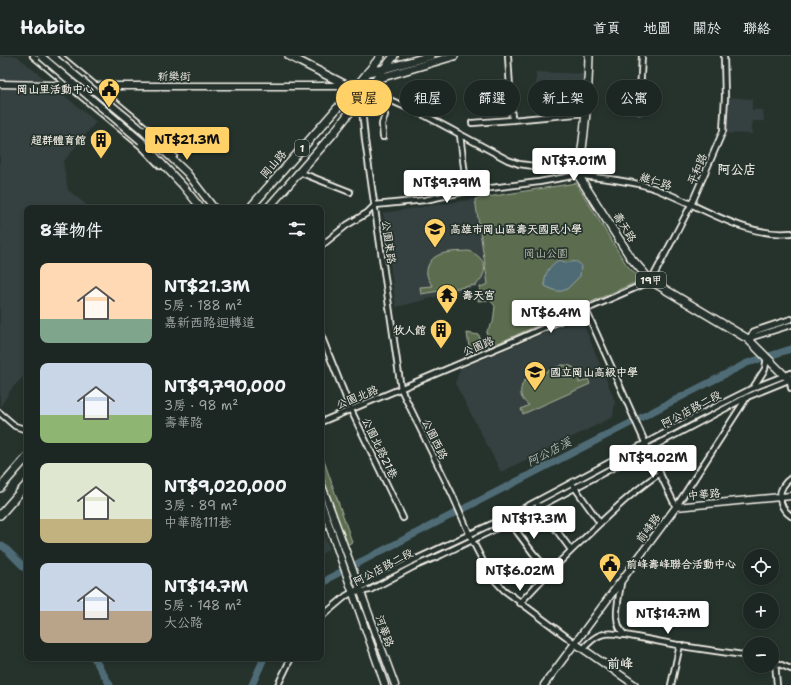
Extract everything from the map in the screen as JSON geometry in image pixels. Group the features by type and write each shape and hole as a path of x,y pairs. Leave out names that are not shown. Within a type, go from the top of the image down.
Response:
{"main road":[{"path":"289,56 337,80"},
{"name":"1","path":"368,72 381,56"},
{"name":"1","path":"377,79 394,56"},
{"path":"368,72 430,56"},
{"path":"369,80 377,79 454,56"},
{"path":"588,80 589,56"},
{"name":"岡山路","path":"362,80 368,72"},
{"name":"岡山路","path":"253,205 336,105"},
{"name":"1","path":"271,205 332,135 346,116"},
{"path":"578,175 586,116"},
{"name":"壽天路","path":"578,175 631,258 651,281 748,339 766,357"},
{"name":"19甲","path":"766,357 784,375 791,378"},
{"path":"0,488 24,460"},
{"path":"0,515 24,487"}],"street":[{"path":"33,56 142,147 178,184 183,186"},
{"path":"41,56 141,141 199,205"},
{"path":"52,56 142,130 187,173 212,205"},
{"path":"508,56 512,120"},
{"path":"641,80 642,56"},
{"name":"平和路","path":"651,281 691,205 723,131 725,97 724,56"},
{"path":"63,57 144,126 183,165 187,173"},
{"name":"新樂街","path":"0,84 69,86 336,87"},
{"name":"維仁路","path":"392,101 424,115 508,160 519,164 571,170 578,175 652,188 676,197 718,217 759,230 791,233"},
{"path":"120,129 131,115"},
{"name":"公園東路","path":"361,116 401,389"},
{"path":"383,137 382,124 385,116"},
{"path":"472,124 554,116"},
{"path":"460,135 467,191"},
{"path":"299,172 350,192"},
{"path":"324,244 375,205 425,200 467,191 539,182 578,175"},
{"name":"公園路","path":"401,389 651,281"},
{"name":"中華路","path":"586,310 676,507 791,496"},
{"path":"748,339 755,331 791,319"},
{"path":"748,339 791,325"},
{"name":"公園北路21巷","path":"324,342 351,410 403,518"},
{"name":"前峰路","path":"544,685 576,644 676,507 760,377 764,369 766,357"},
{"name":"阿公店路二段","path":"647,446 693,418 753,388 784,375"},
{"path":"791,378 791,388"},
{"name":"阿公店路二段","path":"508,520 571,482 610,465 747,397 791,378"},
{"name":"公園北路","path":"324,421 401,389"},
{"name":"公園西路","path":"401,389 453,496 471,537"},
{"path":"0,413 15,426 24,429"},
{"path":"693,418 696,423"},
{"name":"阿公店路二段","path":"352,590 359,588 410,562 539,507 610,465"},
{"path":"520,603 549,571 600,523 640,486 660,473"},
{"path":"791,478 783,486 780,497 785,511 791,516"},
{"path":"571,482 600,523"},
{"name":"河華路","path":"324,491 395,685"},
{"path":"536,502 571,550"},
{"name":"河華路","path":"324,511 385,685"},
{"path":"508,520 549,571"},
{"path":"471,537 490,575 504,590 576,644 635,685"},
{"name":"阿公店路二段","path":"359,588 370,590 471,537"},
{"path":"410,562 413,568"},
{"path":"621,583 617,621 620,631 625,635"},
{"path":"324,614 352,590"},
{"path":"583,649 597,636 616,633 743,655"},
{"path":"671,685 680,645"},
{"path":"278,685 290,661"},
{"path":"779,664 791,669"},
{"path":"775,673 777,685"}],"shaded area":[{"path":"0,56 17,56 96,122 63,162 68,190 86,205 24,205 24,376 12,388 0,407"},
{"path":"536,72 585,74 584,80 536,80"},
{"path":"725,97 752,99 752,110 763,110 764,121 752,121 752,134 722,133"},
{"name":"高雄市岡山區壽天國民小學","path":"475,199 488,284 396,307 383,213"},
{"name":"國立岡山高級中學","path":"581,318 615,401 613,417 501,472 455,383 460,369"},
{"path":"324,534 329,548 324,552"}],"green space":[{"name":"岡山公園","path":"576,183 626,264 641,280 489,347 486,334 493,323 495,306 490,300 478,301 480,287 488,284 475,199"},
{"path":"469,251 479,257 484,265 483,275 476,285 421,294 420,287 433,286 428,279 427,272 428,266 435,257 440,254 451,252"},
{"path":"467,333 479,335 482,349 470,354"},
{"path":"562,365 570,366 576,369 579,375 579,383 588,379 590,384 523,414 521,409 529,405 523,400 521,394 521,388 524,381"},
{"path":"324,461 352,542 347,545 324,480"}],"water":[{"path":"559,260 578,262 581,265 580,276 567,289 556,291 545,286 545,278 552,265"}],"waterway":[{"name":"阿公店溪","path":"324,583 331,577 747,363 791,349"},
{"path":"0,545 24,567"},
{"path":"96,661 110,685"},
{"name":"阿公店溪","path":"252,685 263,661"}],"place":[{"name":"岡山里活動中心","path":"109,108"},
{"name":"超群體育館","path":"101,160"},
{"name":"高雄市岡山區壽天國民小學","path":"435,248"},
{"name":"壽天宮","path":"447,314"},
{"name":"牧人館","path":"441,350"},
{"name":"國立岡山高級中學","path":"535,392"},
{"name":"前峰壽峰聯合活動中心","path":"610,584"}],"district":[{"name":"阿公店","path":"737,169"},
{"name":"前峰","path":"620,663"}]}
